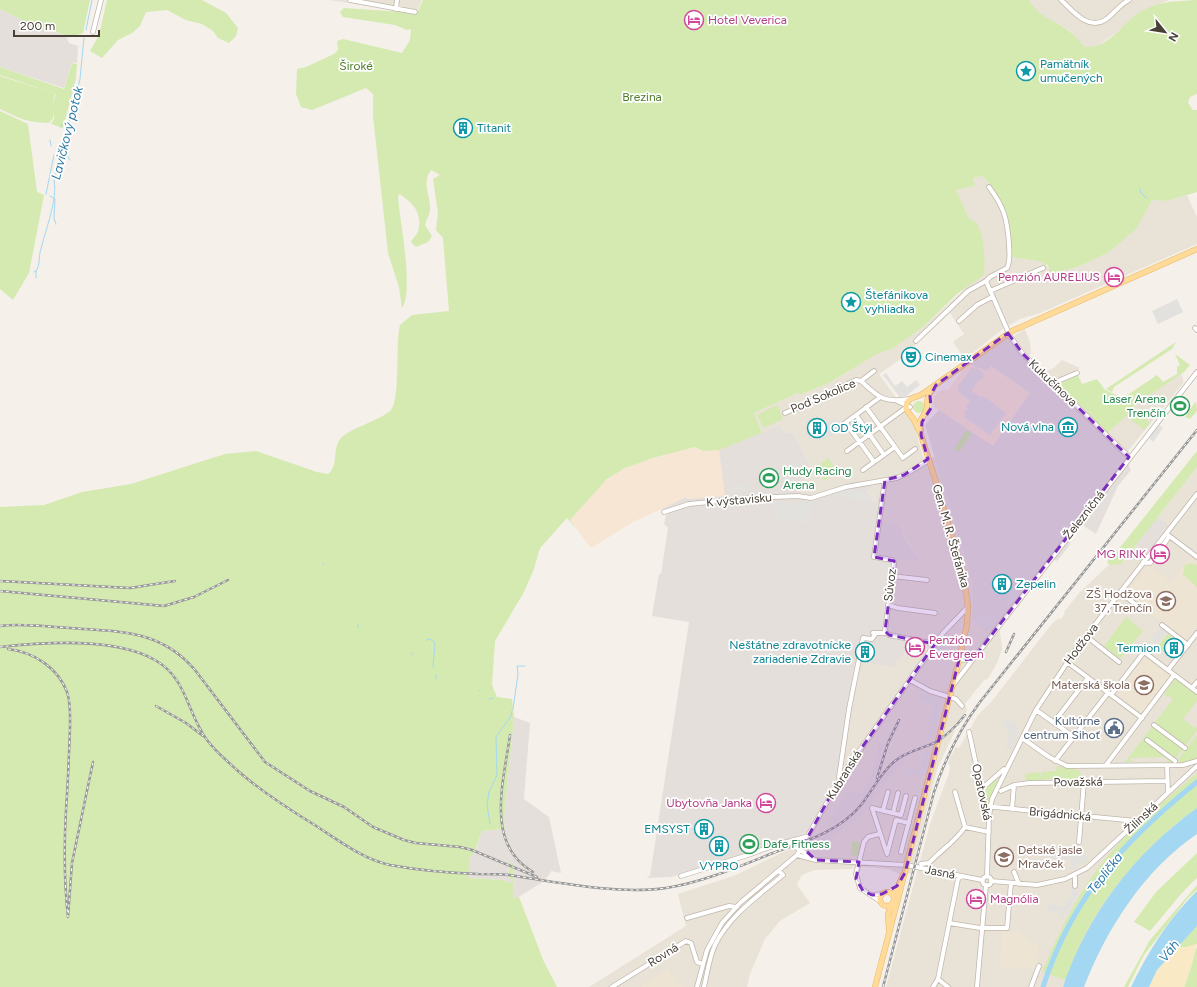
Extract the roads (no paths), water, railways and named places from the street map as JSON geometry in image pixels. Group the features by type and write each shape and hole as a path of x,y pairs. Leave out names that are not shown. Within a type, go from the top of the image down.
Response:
{"main road":[{"path":"906,406 912,401 921,399 936,385 1008,333 1197,249"},
{"path":"920,431 922,420 929,412 932,389"},
{"path":"906,406 910,399 921,399"},
{"path":"920,431 920,422 927,409 921,399"},
{"path":"906,406 917,420 920,431"},
{"path":"906,406 920,431"},
{"path":"913,414 923,415 929,412"},
{"name":"Gen. M. R. Štefánika","path":"888,938 950,697 967,624 968,606 963,574 920,431"},
{"path":"888,906 880,901 882,894 891,893 897,886 906,868"},
{"path":"888,906 895,901 891,893"},
{"path":"875,987 888,938 888,906"}],"street":[{"path":"93,32 101,0"},
{"path":"350,0 415,12"},
{"path":"396,8 397,0"},
{"path":"1061,0 1084,20 1096,23 1105,20 1122,3 1129,0"},
{"path":"916,341 968,291 1007,268 1010,258 1006,216 999,201 989,187"},
{"path":"990,291 1043,268"},
{"name":"Kukučínova","path":"986,281 1008,333 1022,353 1129,457"},
{"path":"959,321 977,305 992,297"},
{"name":"Pod Sokolice","path":"861,381 874,371"},
{"name":"Železničná","path":"953,685 1129,457 1197,372"},
{"path":"1053,383 1077,373"},
{"path":"1193,376 1197,380"},
{"name":"Pod Sokolice","path":"785,413 856,380 861,381 879,398"},
{"path":"841,426 879,398 897,401 910,399"},
{"path":"847,451 906,406 897,401"},
{"path":"866,407 902,458 915,449"},
{"path":"856,415 884,455"},
{"path":"846,423 874,462"},
{"path":"863,470 895,447"},
{"name":"K výstavisku","path":"664,512 689,504 750,498 798,496 811,498 846,487 904,475 929,460"},
{"name":"Súvoz","path":"885,480 874,557 892,560 894,563 884,628 886,633"},
{"name":"Hodžova","path":"989,821 990,807 996,790 1036,710 1086,636 1143,562 1168,535 1197,494"},
{"path":"1168,535 1197,557"},
{"path":"892,576 926,580"},
{"path":"1120,592 1135,604"},
{"path":"888,605 898,608 934,613"},
{"name":"Kubranská","path":"697,987 701,970 710,945 722,923 738,905 799,853 839,780 946,629 968,606"},
{"path":"1162,624 1188,645"},
{"path":"839,780 849,709 863,638 872,639 875,633 886,633 935,644"},
{"path":"1168,670 1197,633"},
{"path":"1086,636 1119,662"},
{"path":"1055,761 1144,652 1197,692"},
{"path":"959,660 973,659"},
{"path":"1067,662 1142,718"},
{"path":"1106,765 1174,675"},
{"path":"1054,722 1088,678"},
{"path":"910,680 930,691 956,699 962,706"},
{"path":"1192,688 1197,682"},
{"path":"1036,710 1074,737"},
{"path":"1154,724 1185,748"},
{"name":"Opatovská","path":"969,732 984,806 989,821 987,876"},
{"name":"Považská","path":"1022,738 1055,761 1067,766 1183,765 1197,761"},
{"path":"1147,740 1175,761"},
{"path":"1167,765 1166,781 1168,792"},
{"name":"Považská","path":"1183,765 1192,770"},
{"name":"Hodžova","path":"980,786 986,785 994,780 1008,766"},
{"name":"Žilinská","path":"991,881 1037,884 1052,882 1078,873 1100,857 1136,821 1197,766"},
{"name":"Považská","path":"1001,791 1014,786 1029,783 1166,781"},
{"path":"1079,842 1084,782"},
{"path":"1012,809 1014,786"},
{"path":"883,810 888,792"},
{"path":"921,864 929,863 942,849 958,838 965,827 955,792"},
{"path":"893,813 898,793"},
{"path":"906,796 901,815 871,807 887,854 896,820 909,823"},
{"path":"901,852 915,798"},
{"name":"Brigádnická","path":"984,806 1136,821"},
{"path":"965,827 989,832"},
{"path":"879,834 866,839 856,874 858,884 863,891 880,901"},
{"path":"681,876 748,855 770,846 808,836"},
{"path":"882,841 890,844"},
{"path":"788,842 794,845 799,853 808,855 816,860"},
{"path":"805,842 805,849 808,855"},
{"name":"Jasná","path":"799,853 816,860 898,864 982,880"},
{"name":"Kubranská","path":"704,987 714,947 727,926 744,907 783,875 779,871"},
{"path":"1014,872 1019,884"},
{"path":"933,987 938,979 958,879 961,876"},
{"path":"978,987 986,885 982,880 987,876 991,881 986,885"},
{"path":"1075,877 1075,886"},
{"path":"949,923 982,928 1008,928 1011,883"},
{"path":"761,886 764,890"},
{"path":"872,895 882,894"},
{"path":"687,918 729,906 738,905 744,907"},
{"path":"722,923 727,926"},
{"name":"Rovná","path":"612,987 686,941 691,943 697,962 703,964"},
{"path":"710,945 714,947"},
{"path":"1031,987 1039,966"},
{"path":"701,970 707,972"},
{"path":"938,979 948,987"}],"water":[{"path":"1197,808 1197,834 1178,848 1160,865 1129,902 1104,943 1084,987 1063,987 1085,935 1099,910 1116,887 1154,844"},
{"name":"Váh","path":"1197,891 1197,926 1157,970 1149,987 1131,987 1168,924"}],"waterway":[{"name":"Lavičkový potok","path":"86,30 92,0"},
{"name":"Lavičkový potok","path":"34,272 36,271 38,265 40,252 53,206 55,188 54,181 80,79 84,38"},
{"path":"50,140 51,146"},
{"path":"65,152 70,160"},
{"path":"46,194 54,155"},
{"path":"1140,189 1141,193 1147,198"},
{"name":"Lavičkový potok","path":"50,196 55,199 54,218 56,224"},
{"name":"Lavičkový potok","path":"36,271 36,278"},
{"path":"427,640 430,639 435,643 433,667"},
{"path":"513,709 518,674 517,666 525,666"},
{"path":"489,699 493,698"},
{"path":"490,824 487,805 489,792 497,775 496,737 511,716 512,711"},
{"name":"Teplička","path":"1043,987 1055,954 1085,897 1124,848 1197,782"}],"railway":[{"path":"883,987 934,792 948,756 959,734 980,702 1197,430"},
{"path":"0,591 164,606 194,597 228,580"},
{"path":"0,581 130,588 175,581"},
{"path":"0,626 26,625 122,632 138,635 168,647 182,657 195,670 265,762 310,791 344,807 373,827 404,840 416,843 460,847 472,850 537,877"},
{"path":"1006,652 1014,634"},
{"path":"0,647 58,643 100,644 139,653 155,660 166,667 174,676 186,697 200,730 207,740 217,752 238,771 274,799 350,848 370,858 390,865 468,874 509,875 607,889 647,890 695,882 778,851"},
{"path":"8,649 27,654 44,663 58,676 63,683 68,696 70,728 65,823 68,917 72,863 93,762"},
{"path":"156,706 186,723 203,736"},
{"path":"773,853 821,835 843,822 861,805 881,776 895,761 904,755 936,742 952,730 965,715"},
{"path":"877,778 888,743 899,720"},
{"path":"510,735 502,791 501,810 503,828 508,845 518,860 533,872"}],"place":[{"name":"Hotel Veverica","path":"694,20"},
{"name":"Pamätník umučených","path":"1026,71"},
{"name":"Titanit","path":"463,128"},
{"name":"Penzión AURELIUS","path":"1114,277"},
{"name":"Štefánikova vyhliadka","path":"851,302"},
{"name":"Cinemax","path":"911,357"},
{"name":"Laser Arena Trenčín","path":"1180,406"},
{"name":"Nová vlna","path":"1068,427"},
{"name":"OD Štýl","path":"817,428"},
{"name":"Hudy Racing Arena","path":"769,478"},
{"name":"MG RINK","path":"1160,554"},
{"name":"Zepelin","path":"1002,584"},
{"name":"ZŠ Hodžova 37, Trenčín","path":"1166,601"},
{"name":"Penzión Evergreen","path":"915,647"},
{"name":"Termion","path":"1174,648"},
{"name":"Neštátne zdravotnícke zariadenie Zdravie","path":"865,652"},
{"name":"Materská škola","path":"1144,685"},
{"name":"Kultúrne centrum Sihoť","path":"1114,728"},
{"name":"Ubytovňa Janka","path":"766,803"},
{"name":"EMSYST","path":"704,829"},
{"name":"Dafe Fitness","path":"749,844"},
{"name":"VYPRO","path":"719,846"},
{"name":"Detské jasle Mravček","path":"1004,857"},
{"name":"Magnólia","path":"976,899"}],"park label":[{"name":"Široké","path":"356,66"},
{"name":"Brezina","path":"642,97"}]}
